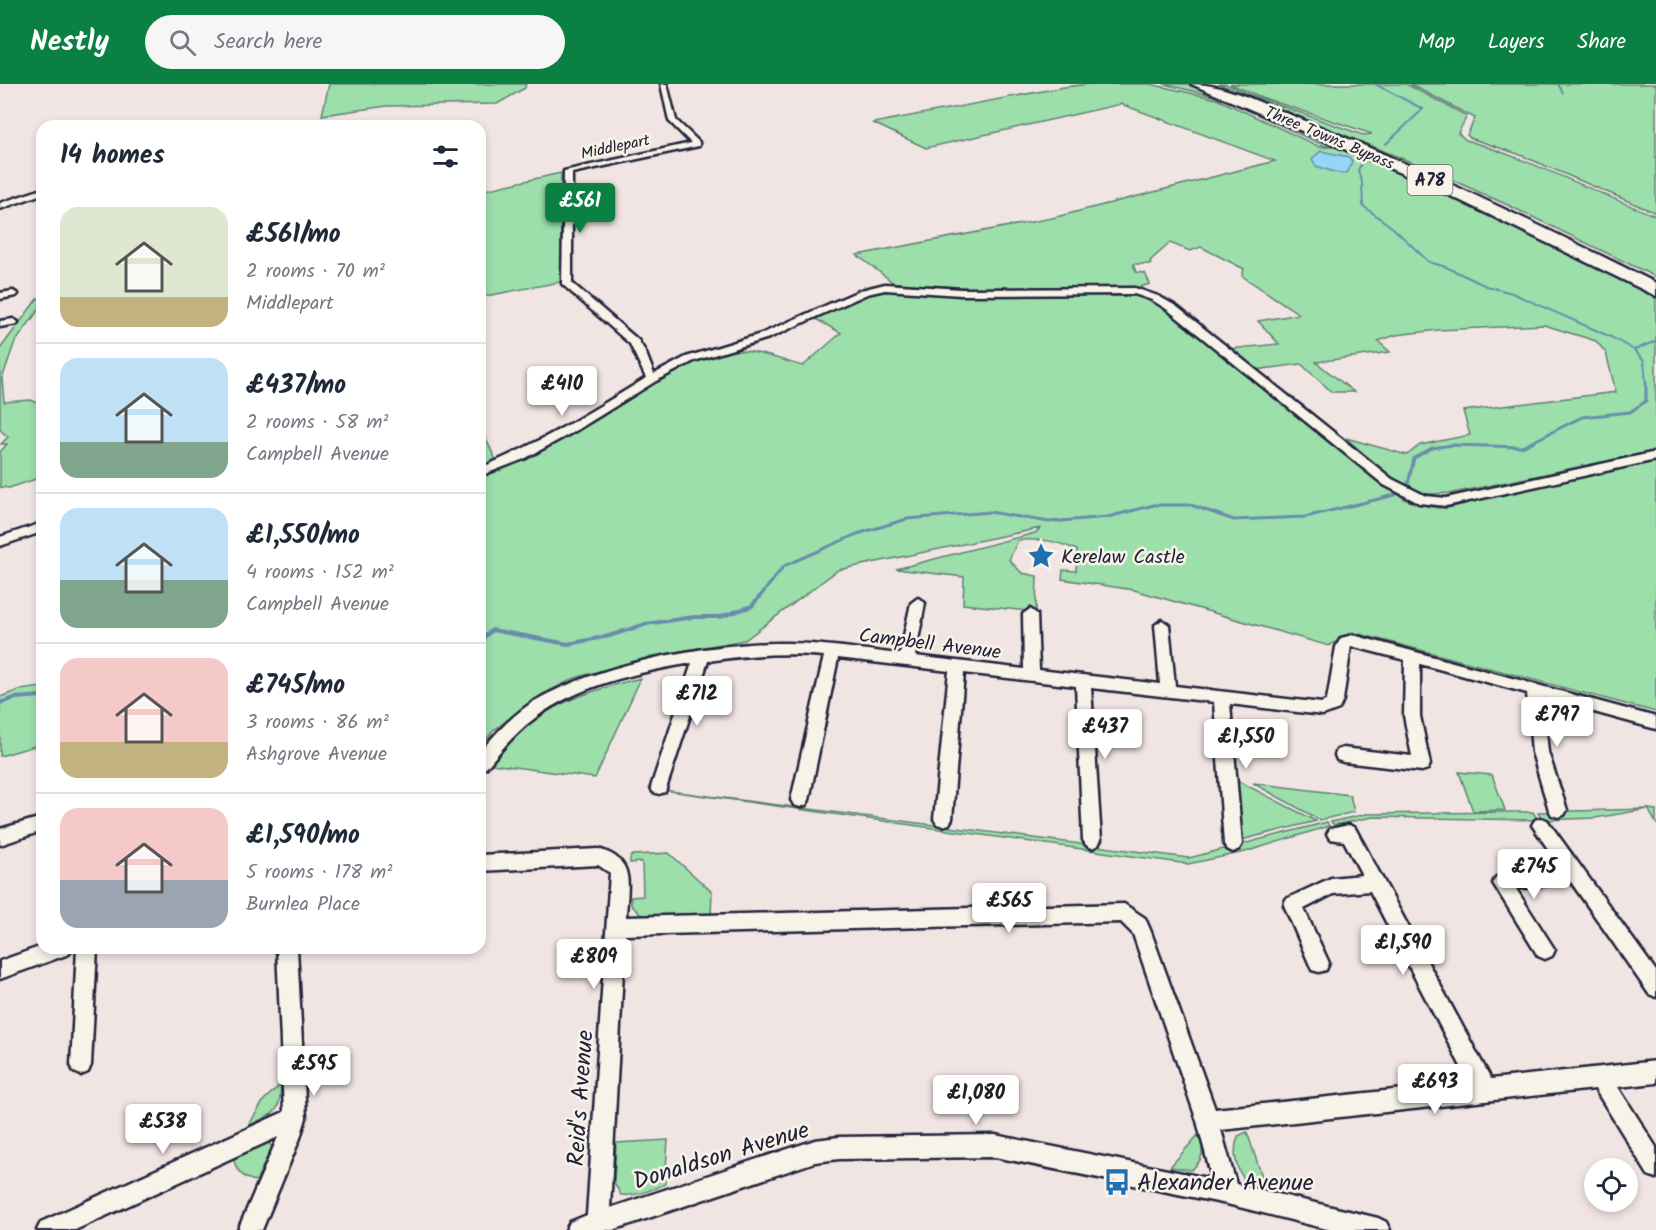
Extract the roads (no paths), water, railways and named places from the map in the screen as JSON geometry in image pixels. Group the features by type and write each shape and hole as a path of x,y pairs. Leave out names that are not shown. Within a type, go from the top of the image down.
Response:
{"highway":[{"name":"Three Towns Bypass","path":"1197,84 1317,131 1445,187 1656,290"},
{"name":"Three Towns Bypass","path":"1209,84 1325,129 1426,172 1536,222 1656,282"}],"street":[{"name":"Middlepart","path":"652,379 644,369 641,349 567,284 568,171 696,144 673,121 664,84"},
{"path":"0,206 36,193"},
{"path":"486,470 520,456 573,428 652,379 699,355 765,336 864,292 885,287 961,292 1135,291 1155,298 1172,308 1395,486 1423,500 1446,502 1656,456"},
{"path":"0,296 13,294"},
{"path":"0,324 13,322"},
{"path":"0,542 36,529"},
{"path":"906,661 918,603"},
{"path":"1030,614 1032,676"},
{"path":"1162,625 1168,691"},
{"name":"Campbell Avenue","path":"486,756 515,724 557,696 605,678 702,657 781,648 1327,708 1333,705 1335,700 1343,647 1346,642 1353,640 1413,657"},
{"path":"800,800 832,652"},
{"path":"659,787 702,657"},
{"path":"1343,755 1422,764 1412,716 1413,657 1654,726"},
{"path":"943,819 957,668"},
{"path":"1083,681 1092,840"},
{"path":"1534,690 1540,752 1558,810"},
{"path":"1222,698 1233,844"},
{"path":"1541,825 1656,987"},
{"path":"0,837 36,826"},
{"path":"1336,834 1349,833 1485,1090"},
{"name":"Reid's Avenue","path":"486,864 598,857 607,859 617,867 619,873 617,926 588,1226"},
{"path":"1545,950 1502,883 1575,873"},
{"path":"1319,963 1293,905 1332,886 1374,882"},
{"path":"617,926 1124,913 1138,924 1142,932 1208,1121 1227,1193"},
{"path":"0,970 45,954"},
{"path":"81,1065 87,954"},
{"path":"250,1230 292,1132 295,1118 287,954"},
{"path":"1208,1121 1656,1072"},
{"path":"1601,1079 1656,1167"},
{"path":"49,1230 295,1118"},
{"name":"Donaldson Avenue","path":"588,1226 815,1151 839,1148 995,1146 1227,1193 1378,1230"}],"water":[{"path":"1321,151 1349,157 1352,161 1348,172 1341,174 1316,166 1312,159"}],"waterway":[{"path":"1375,84 1423,109 1386,144"},
{"path":"1558,84 1563,93"},
{"path":"1361,180 1358,170 1362,162"},
{"path":"1362,182 1363,206 1393,228 1429,262 1446,267 1486,286 1512,293 1611,337 1634,350"},
{"path":"1634,350 1656,341"},
{"path":"1634,350 1644,361 1646,383"},
{"path":"758,599 784,566 857,534 907,519 990,512 1049,522 1108,517 1154,505 1191,505 1234,520 1305,517 1395,495 1408,484 1414,458 1432,448 1452,445 1522,447 1582,417 1630,412 1646,401 1646,383"},
{"path":"486,636 492,630 568,644 609,636 646,624 694,617 720,617 752,606 759,597"},
{"path":"0,703 15,698 36,696"}],"place":[{"name":"Kerelaw Castle","path":"1041,556"},
{"name":"Alexander Avenue","path":"1117,1182"}]}
